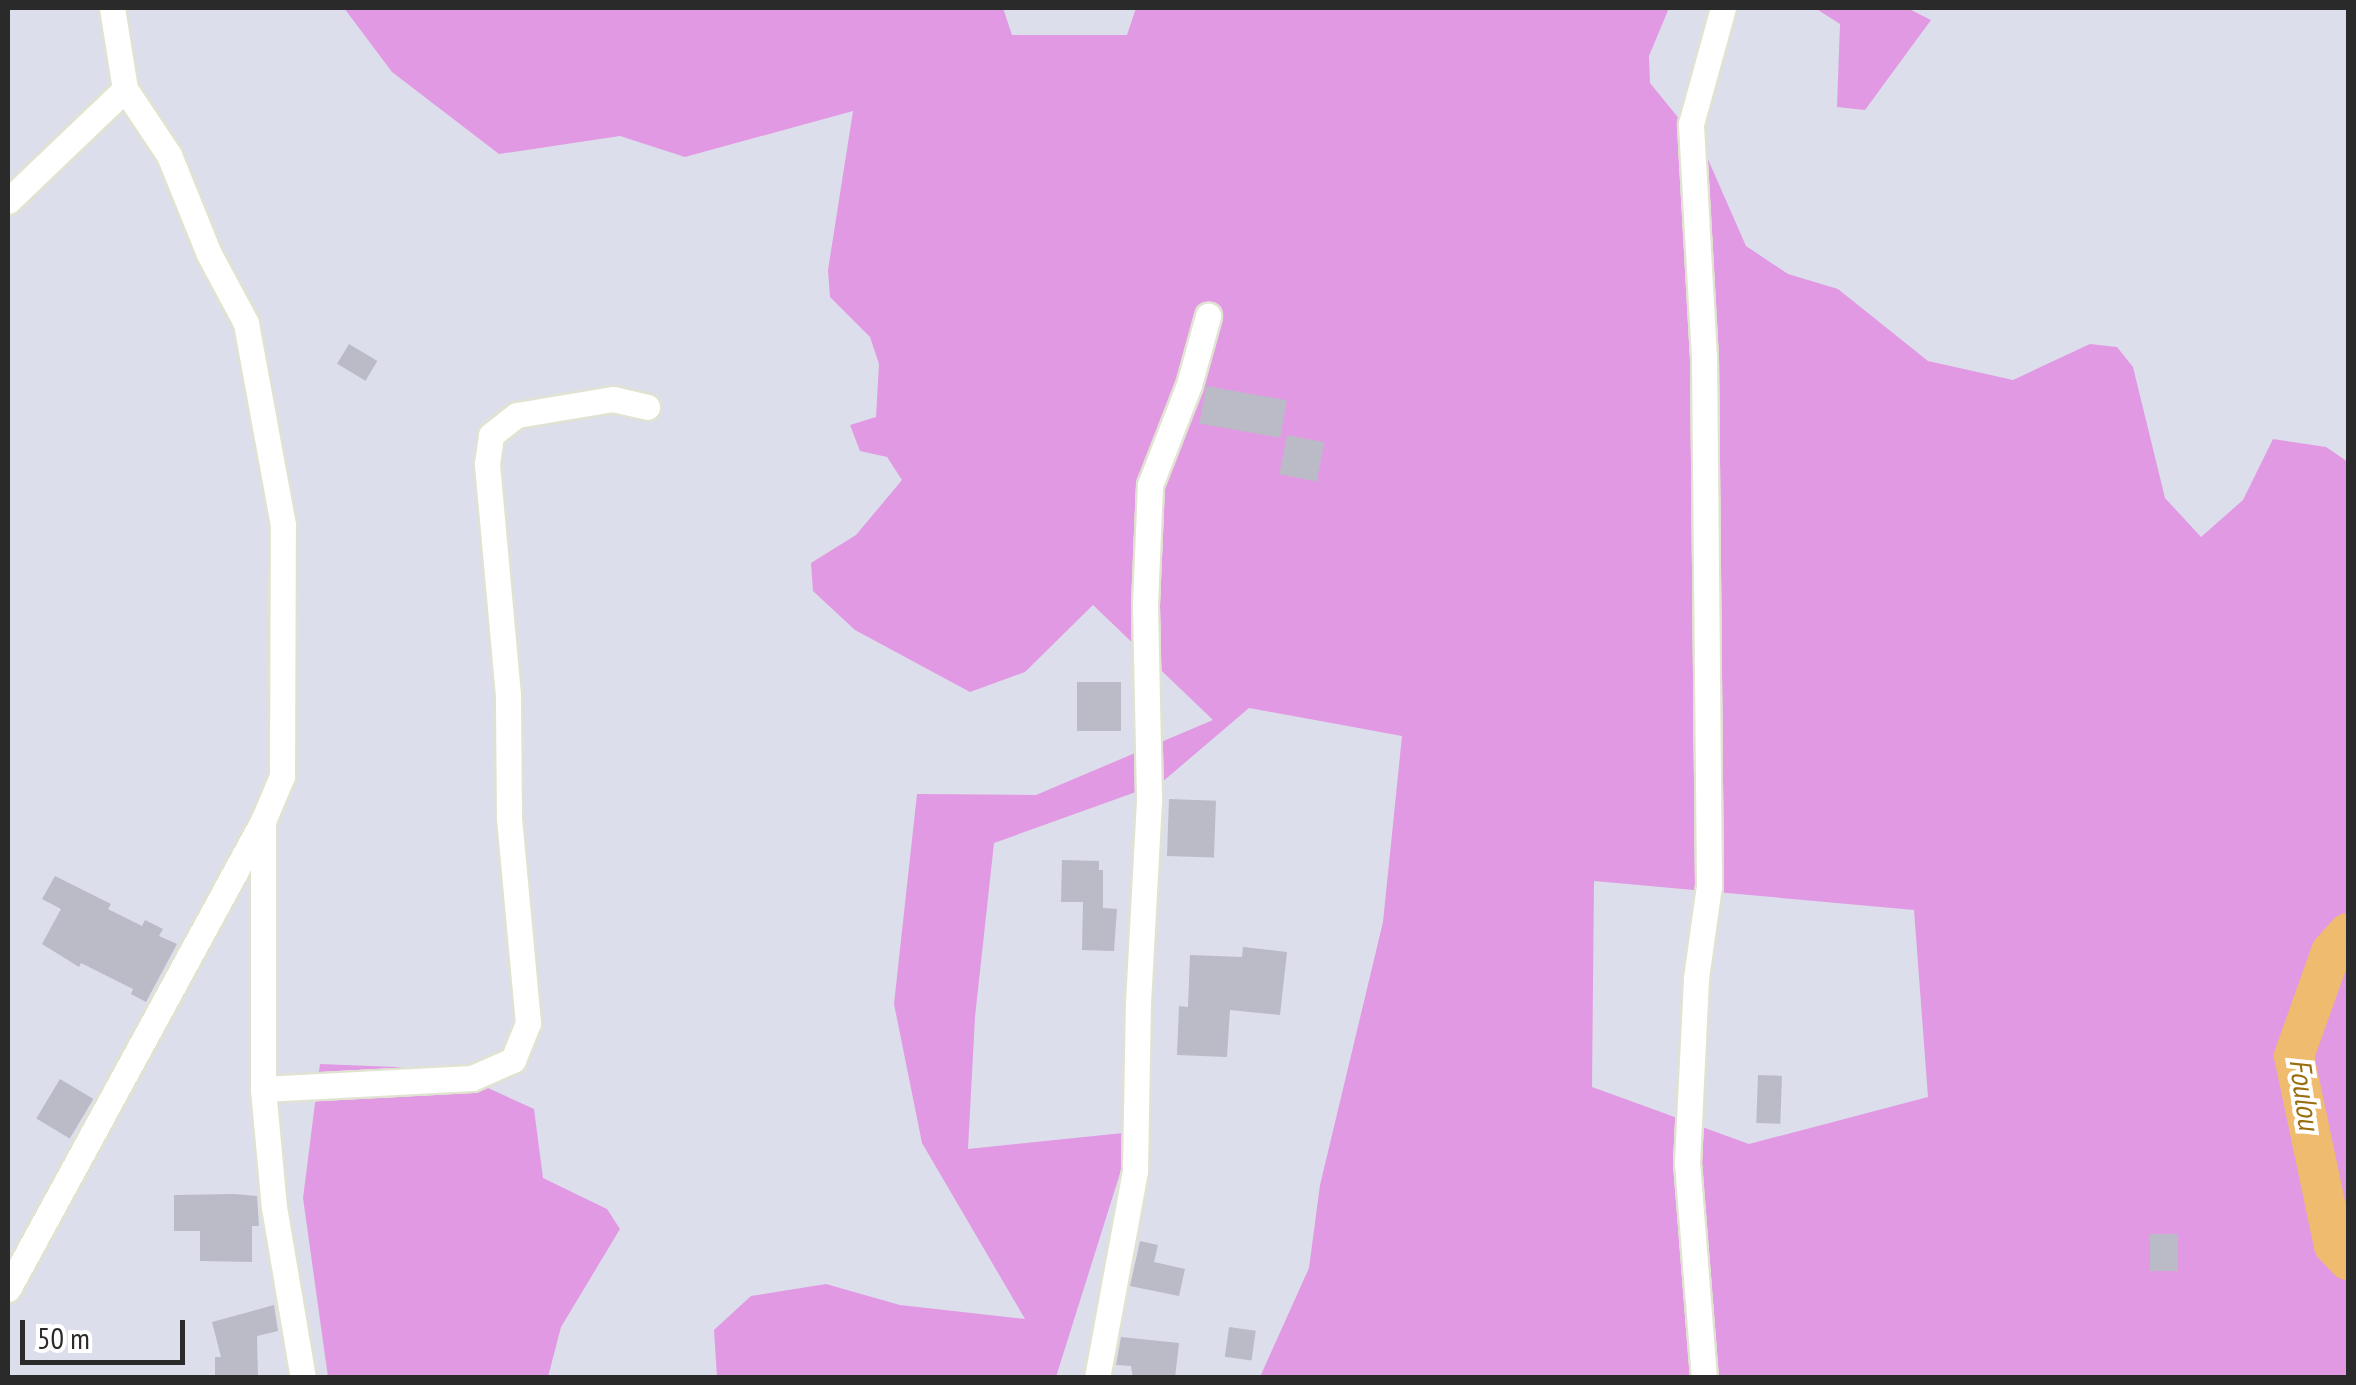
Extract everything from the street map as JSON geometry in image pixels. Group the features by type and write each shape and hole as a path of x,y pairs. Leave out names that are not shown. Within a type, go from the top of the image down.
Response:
{"street":[{"path":"8,1289 262,821 282,776 283,524 250,342 246,324 208,254 170,155 126,89 112,8"},
{"path":"1704,1378 1687,1163 1696,978 1710,886 1704,358 1691,124 1723,8"},
{"path":"8,200 126,89"},
{"path":"1097,1378 1135,1170 1138,1004 1149,797 1145,604 1150,484 1189,385 1208,316"},
{"path":"263,1089 472,1078 513,1060 528,1023 509,818 508,694 486,464 491,434 517,415 613,399 648,408"},
{"path":"262,821 263,1089 274,1207 303,1378"}],"shaded area":[{"path":"344,8 1003,8 1012,35 1127,35 1136,8 1669,8 1649,56 1650,83 1703,148 1746,246 1788,274 1838,289 1928,361 2013,380 2090,344 2117,347 2133,367 2165,498 2201,537 2243,500 2273,439 2326,447 2348,462 2348,1377 1260,1377 1309,1268 1320,1185 1383,922 1402,736 1249,708 1161,783 994,843 975,1017 968,1149 1133,1132 1056,1377 717,1377 714,1330 751,1296 826,1284 900,1305 1025,1319 922,1143 894,1004 917,794 1036,795 1213,720 1093,605 1025,672 970,692 855,630 813,591 811,563 856,535 902,480 887,457 860,451 850,425 876,417 879,364 870,337 830,297 828,270 853,111 685,157 620,136 499,154 392,72","holes":["1594,881 1914,910 1928,1097 1749,1144 1592,1087"]},
{"path":"1815,8 1907,8 1931,20 1865,110 1837,107 1840,24"},
{"path":"320,1064 446,1069 534,1109 543,1178 607,1209 620,1229 561,1327 548,1377 328,1377 303,1198"}],"building":[{"path":"349,344 377,361 365,381 337,364"},
{"path":"1206,386 1287,400 1280,438 1199,423"},
{"path":"1287,435 1324,442 1317,482 1279,474"},
{"path":"1077,682 1121,682 1121,731 1077,731"},
{"path":"1169,799 1216,801 1214,858 1167,856"},
{"path":"1062,860 1099,861 1099,870 1103,870 1103,908 1117,909 1114,951 1082,950 1083,902 1061,902"},
{"path":"55,876 111,904 108,909 142,926 145,920 163,929 159,936 177,944 146,1002 131,994 133,989 81,963 79,967 42,944 61,909 42,899"},
{"path":"1243,947 1287,952 1280,1015 1230,1010 1227,1057 1177,1055 1179,1006 1188,1007 1190,955 1242,957"},
{"path":"1758,1075 1782,1076 1780,1124 1756,1123"},
{"path":"60,1079 93,1099 70,1139 36,1118"},
{"path":"174,1195 257,1196 259,1226 252,1226 252,1262 200,1261 200,1231 174,1231"},
{"path":"2150,1234 2178,1234 2178,1271 2150,1271"},
{"path":"1140,1241 1158,1245 1154,1262 1185,1269 1179,1296 1130,1286"},
{"path":"274,1305 278,1331 257,1336 258,1378 215,1378 215,1357 221,1357 212,1322"},
{"path":"1229,1327 1256,1331 1252,1360 1225,1357"},
{"path":"1121,1337 1179,1343 1175,1378 1133,1378 1131,1366 1116,1365"}],"waterway":[{"name":"Foulou","path":"2348,933 2331,952 2294,1056 2334,1245 2348,1260"}]}
